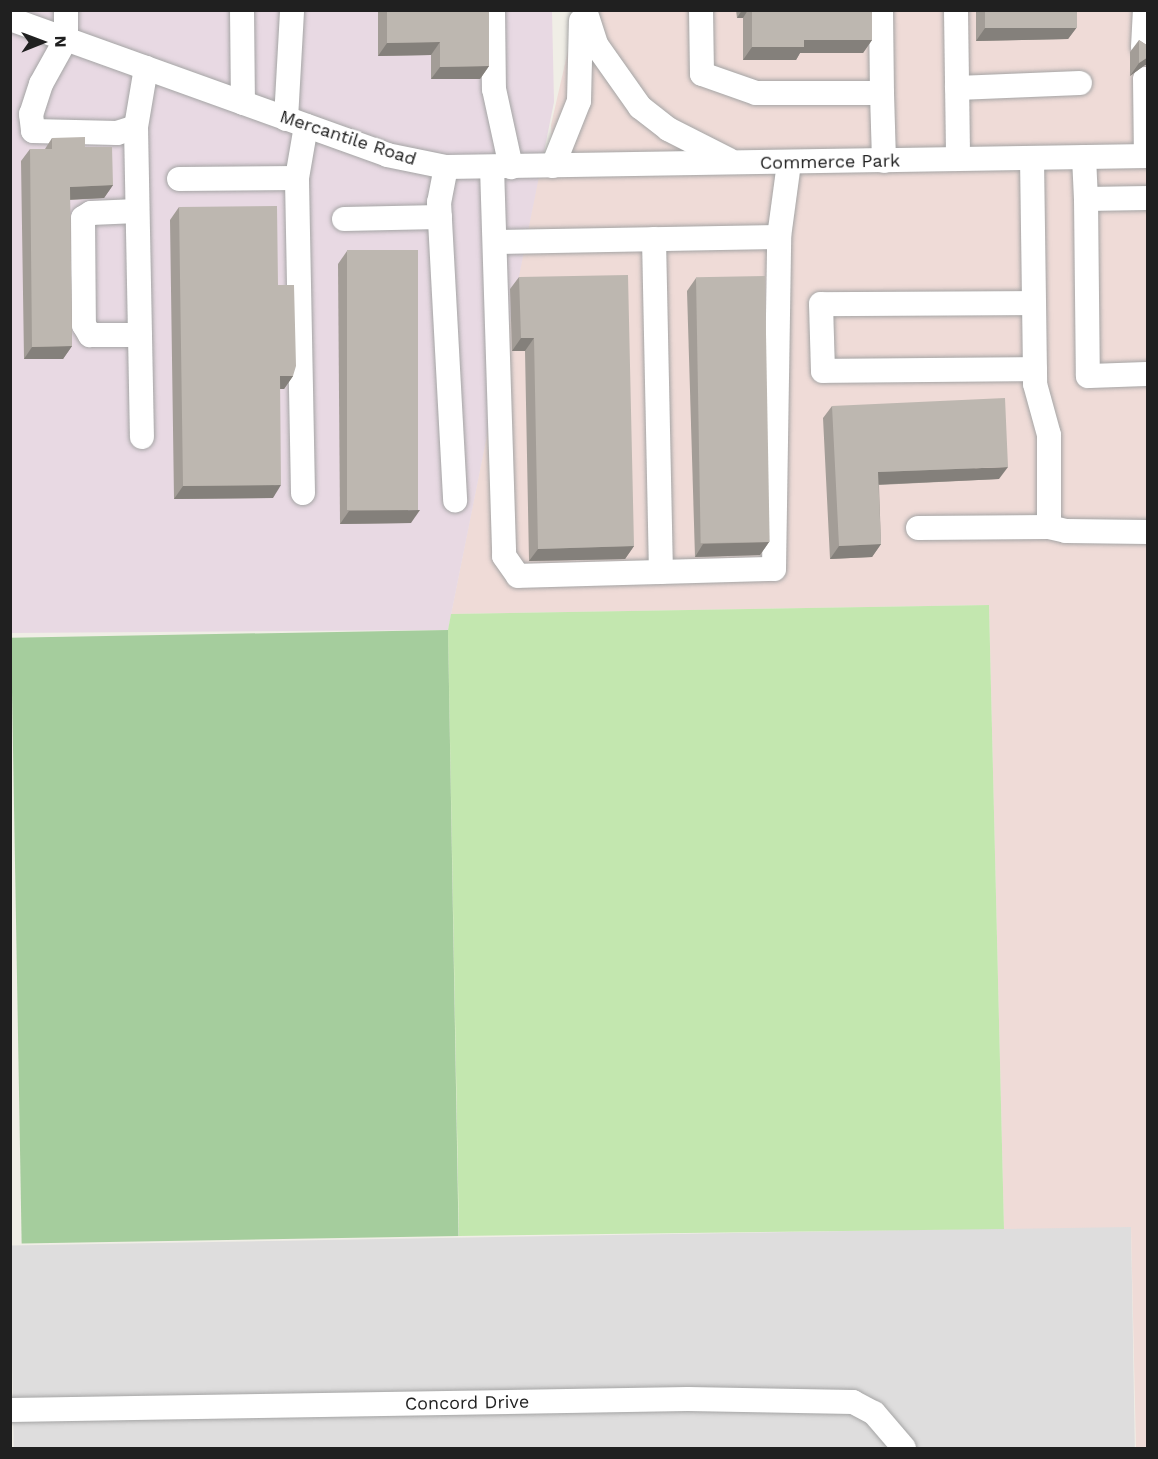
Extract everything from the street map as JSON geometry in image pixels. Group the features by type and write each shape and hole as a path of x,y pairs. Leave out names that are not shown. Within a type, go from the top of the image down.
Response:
{"street":[{"path":"66,10 66,39 41,84 31,114 33,131 127,130"},
{"path":"242,10 243,103"},
{"path":"292,10 303,493"},
{"path":"493,10 494,89 502,167 495,242 504,556 518,576 774,568 779,237 789,163"},
{"name":"Commerce Park","path":"583,10 597,46 640,107 668,129 738,164 1147,156"},
{"name":"Commerce Park","path":"553,166 579,101 583,10"},
{"path":"701,10 702,74 756,93 882,93"},
{"path":"881,10 884,161"},
{"path":"956,10 958,159"},
{"path":"1143,47 1145,10"},
{"name":"Mercantile Road","path":"10,19 387,154 446,167 738,164"},
{"path":"142,437 137,211 127,130 146,68"},
{"path":"1144,79 1147,156"},
{"path":"957,88 1080,83"},
{"path":"1084,157 1088,376 1148,374"},
{"path":"1032,158 1035,384 1049,435 1049,527"},
{"path":"446,167 440,217 455,501"},
{"path":"178,179 297,178"},
{"path":"1086,199 1148,198"},
{"path":"137,211 91,213 83,218 84,325 90,336 140,335"},
{"path":"344,219 440,217"},
{"path":"495,242 779,237"},
{"path":"654,239 661,572"},
{"path":"1034,303 821,304 823,371 1035,369"},
{"path":"918,528 1049,527 1066,531 1148,532"},
{"name":"Concord Drive","path":"10,1410 688,1399 853,1402 874,1413 904,1449"}],"shaded area":[{"path":"10,11 552,11 554,102 448,630 11,633"},
{"path":"577,11 1147,11 1147,1448 1136,1448 1131,1227 1004,1229 989,605 451,614 538,179 553,166 551,125"},
{"path":"1131,1226 1135,1448 14,1448 10,1246"}],"green space":[{"path":"989,605 1004,1229 459,1236 448,630 451,614"},
{"path":"448,630 459,1236 22,1244 11,638"}],"building":[{"path":"387,10 489,10 489,66 440,67 440,42 387,43"},
{"path":"752,10 872,10 872,40 804,40 804,47 752,47"},
{"path":"985,10 1077,10 1077,28 985,28"},
{"path":"1139,40 1148,46 1148,57 1139,63"},
{"path":"85,137 85,147 112,147 113,185 70,187 72,346 32,347 30,149 52,149 52,138"},
{"path":"277,206 278,285 294,285 296,366 293,376 280,376 281,485 183,486 179,207"},
{"path":"347,250 418,250 418,510 347,510"},
{"path":"628,275 634,546 538,549 534,338 521,338 519,277"},
{"path":"765,276 770,542 701,543 696,277"},
{"path":"1005,398 1008,467 878,472 881,544 839,546 832,406"}]}
